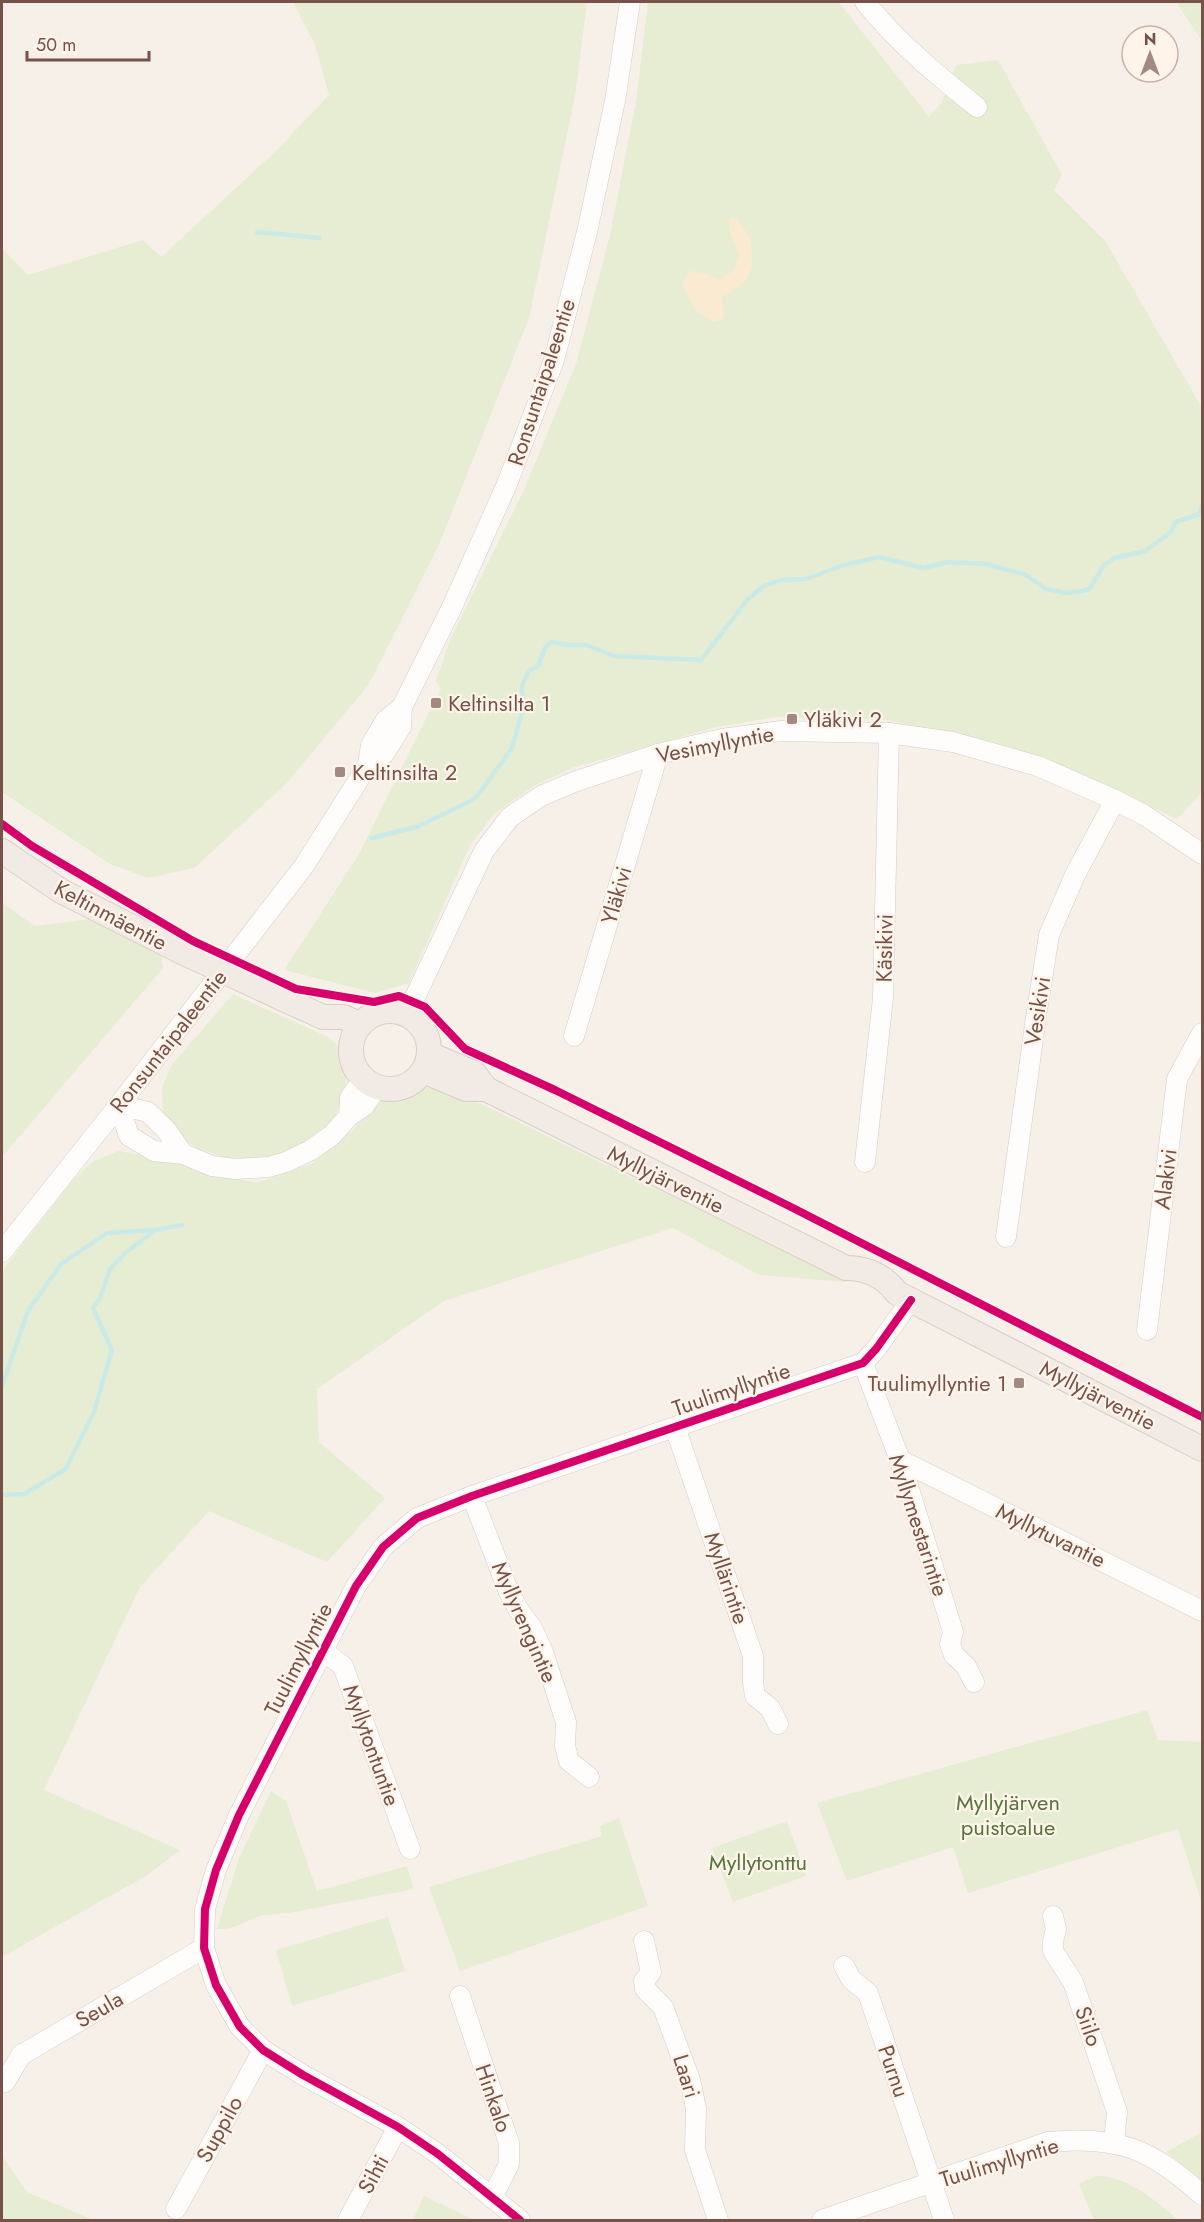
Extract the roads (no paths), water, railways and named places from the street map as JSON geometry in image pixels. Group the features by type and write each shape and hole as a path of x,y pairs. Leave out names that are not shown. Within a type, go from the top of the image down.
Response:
{"main road":[{"name":"Keltinmäentie","path":"2,851 61,891 180,951 323,1017 334,1031 356,1032"},
{"path":"380,1011 397,1011 407,1014 421,1026 426,1035 426,1062 418,1078 395,1089 370,1083 352,1063 350,1048 356,1032 366,1018 380,1011"},
{"name":"Myllyjärventie","path":"426,1062 466,1089 486,1089 846,1268 862,1268 887,1280 904,1296 1203,1449"}],"street":[{"name":"Ronsuntaipaleentie","path":"2,1252 304,866 368,765 371,745 386,720 402,707 452,607 507,484 554,360 587,232 615,101 630,2"},
{"path":"865,2 886,28 977,107"},
{"name":"Vesimyllyntie","path":"407,1014 484,851 510,817 541,796 574,782 658,754 722,739 781,731 889,733 953,742 1038,766 1115,800 1144,815 1203,854"},
{"name":"Käsikivi","path":"865,1162 883,998 889,733"},
{"name":"Yläkivi","path":"574,1036 658,754"},
{"name":"Vesikivi","path":"1006,1237 1049,935 1075,875 1115,800"},
{"name":"Alakivi","path":"1147,1330 1177,1079 1203,1034"},
{"path":"119,1105 129,1136 154,1151 183,1154 212,1166 235,1169 269,1167 312,1150 332,1135 349,1116 364,1106 370,1083"},
{"path":"119,1105 148,1112 167,1131 183,1154"},
{"path":"863,1363 876,1349 904,1296"},
{"name":"Tuulimyllyntie","path":"520,2220 438,2154 398,2127 303,2075 263,2050 240,2027 216,1985 204,1948 205,1909 216,1870 239,1815 356,1586 383,1547 417,1518 472,1496 863,1363"},
{"name":"Myllymestarintie","path":"863,1363 900,1460 953,1632 950,1644 954,1655 966,1666 974,1682"},
{"name":"Myllärintie","path":"675,1427 753,1656 755,1696 770,1707 778,1724"},
{"name":"Myllytuvantie","path":"900,1460 1203,1611"},
{"name":"Myllyrengintie","path":"472,1496 508,1590 532,1628 543,1652 566,1722 565,1746 569,1761 589,1777"},
{"name":"Myllytontuntie","path":"322,1650 343,1666 410,1849"},
{"name":"Siilo","path":"1053,1916 1056,1929 1053,1951 1073,1982 1117,2112 1114,2142"},
{"name":"Laari","path":"644,1941 651,1972 644,1981 645,1989 663,2007 690,2080 696,2108 695,2150 718,2220"},
{"name":"Seula","path":"5,2082 21,2055 204,1948"},
{"name":"Purnu","path":"844,1966 851,1979 868,1994 944,2220"},
{"name":"Hinkalo","path":"460,1996 509,2143 509,2164 492,2198"},
{"name":"Suppilo","path":"176,2209 263,2050"},
{"name":"Sihti","path":"348,2220 398,2127"},
{"name":"Tuulimyllyntie","path":"822,2220 1048,2142 1081,2139 1114,2142 1146,2154 1178,2173 1203,2195"}],"waterway":[{"path":"257,232 320,238"},
{"path":"372,838 416,827 471,801 478,795 512,748 523,709 522,686 529,671 538,666 546,646 551,642 587,645 614,656 701,660 748,599 764,586 781,580 806,579 844,565 879,557 923,568 948,562 986,564 1026,575 1046,589 1066,593 1084,591 1090,588 1104,565 1114,558 1145,551 1170,533 1176,522 1199,514 1202,505"},
{"path":"2,1495 24,1494 66,1469 94,1412 112,1350 93,1308 100,1298 110,1269 126,1252 156,1230 182,1225"},
{"path":"2,1386 28,1311 61,1264 107,1233 154,1230"}],"place":[{"name":"Keltinsilta 1","path":"436,703"},
{"name":"Yläkivi 2","path":"792,719"},
{"name":"Keltinsilta 2","path":"340,772"},
{"name":"Tuulimyllyntie 1","path":"1019,1383"}],"park label":[{"name":"Myllyjärven puistoalue","path":"1008,1814"},
{"name":"Myllytonttu","path":"758,1862"}]}
